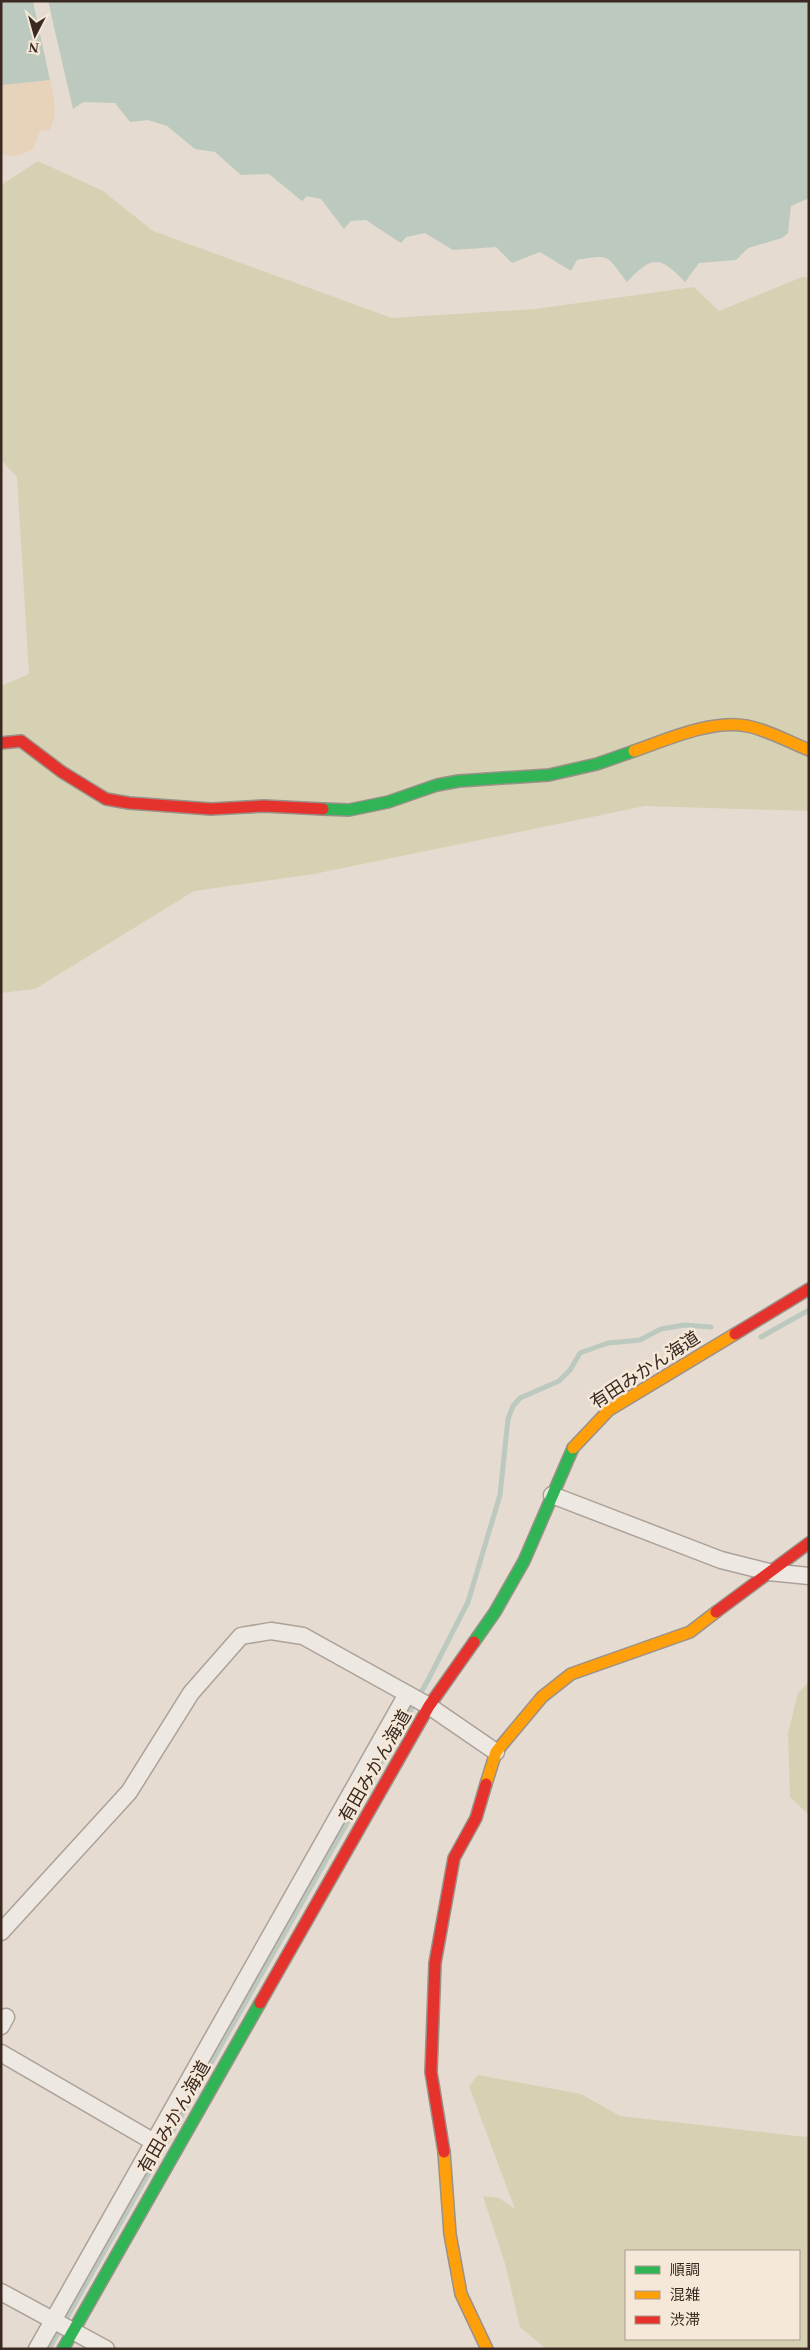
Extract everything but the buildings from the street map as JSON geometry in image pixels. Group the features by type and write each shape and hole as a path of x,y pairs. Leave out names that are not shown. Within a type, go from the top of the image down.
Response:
{"street":[{"path":"1,743 21,741 62,772 106,799 128,803 211,808 264,806 350,810 388,802 437,785 459,781 549,775 568,771 598,764 682,734 722,725 747,726 809,750"},
{"name":"有田みかん海道","path":"63,2349 429,1706 495,1612 524,1561 566,1461 576,1443 609,1410 809,1289"},
{"path":"552,1495 721,1560 769,1572 809,1576"},
{"path":"487,2349 460,2294 450,2234 442,2132 431,2072 435,1963 444,1901 454,1858 476,1818 496,1752 542,1697 570,1674 690,1632 809,1543"},
{"path":"1,1932 129,1792 191,1693 241,1636 271,1631 303,1636 429,1706 496,1752"},
{"path":"37,2349 407,1694"},
{"path":"1,2053 154,2142"},
{"path":"1,2292 54,2319 106,2349"}],"shaded area":[{"path":"1,1 33,1 50,80 1,85"},
{"path":"48,1 809,1 809,198 791,206 788,233 782,238 748,248 736,260 699,263 685,282 669,267 656,262 643,267 627,282 611,262 602,257 577,260 571,271 540,252 512,263 496,247 453,250 425,233 406,237 401,243 366,220 351,221 344,229 321,199 307,196 302,201 269,174 241,175 215,152 195,149 167,126 148,120 130,122 115,103 83,102 73,109"},
{"path":"38,161 103,191 153,231 392,318 535,309 694,287 719,311 802,277 809,278 809,811 645,806 314,874 194,891 35,989 1,993 1,686 29,674 17,477 1,460 1,185"},
{"path":"809,1682 809,1815 790,1797 788,1733 798,1693"},
{"path":"478,2075 581,2094 620,2116 805,2137 809,2134 809,2349 546,2349 520,2327 506,2267 483,2196 499,2198 515,2209 469,2086"}],"sand":[{"path":"50,80 55,111 50,130 40,131 33,149 17,156 5,155 1,152 1,85"}],"pier":[{"path":"33,1 36,1 53,80 51,83"},
{"path":"46,1 48,1 70,101 67,102"}],"waterway":[{"path":"761,1337 809,1310"},
{"path":"49,2349 428,1680 468,1602 500,1495 508,1419 513,1406 520,1398 559,1381 570,1370 580,1353 608,1343 640,1340 661,1329 684,1325 711,1327"}],"traffic: fast":[{"path":"323,809 349,810 388,802 437,785 459,781 549,775 597,764 634,751"},
{"path":"474,1642 495,1612 524,1561 573,1448"},
{"path":"63,2349 260,2003"}],"traffic: slow":[{"path":"634,751 675,736 719,725 747,726 763,730 809,750"},
{"path":"573,1448 609,1410 735,1334"},
{"path":"486,1784 496,1752 542,1697 571,1674 690,1632 716,1612"},
{"path":"444,2152 450,2234 461,2294 487,2349"}],"traffic: jam":[{"path":"1,743 21,741 62,772 106,799 129,803 211,809 264,806 323,809"},
{"path":"735,1334 809,1289"},
{"path":"716,1612 809,1543"},
{"path":"260,2003 429,1706 474,1642"},
{"path":"444,2152 431,2072 435,1963 454,1858 476,1818 486,1784"}]}
